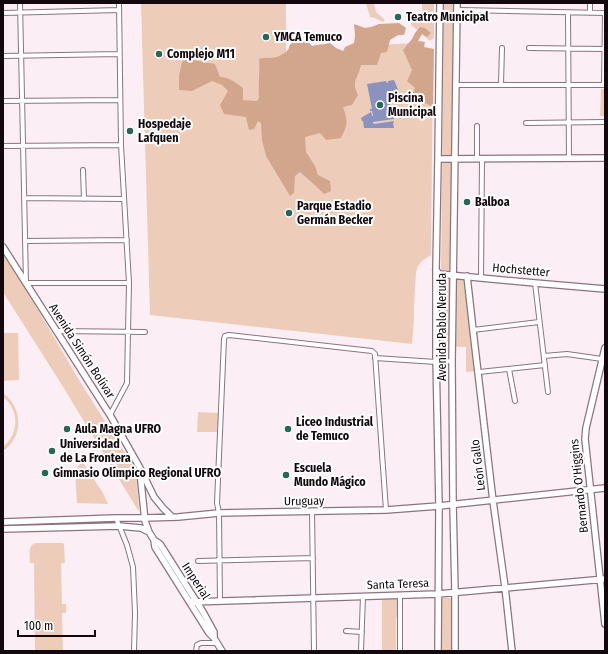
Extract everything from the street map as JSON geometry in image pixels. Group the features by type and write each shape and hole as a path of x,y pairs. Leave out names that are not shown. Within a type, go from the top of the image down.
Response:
{"main road":[{"name":"Avenida Pablo Neruda","path":"438,651 439,506 436,270 440,3"},
{"name":"Avenida Pablo Neruda","path":"455,651 452,361 457,3"},
{"path":"438,159 605,158"},
{"name":"Avenida Simón Bolívar","path":"3,247 110,415 140,468 154,497 172,517"},
{"name":"Hochstetter","path":"436,270 439,274 605,289"},
{"name":"León Gallo","path":"468,276 493,501 512,651"},
{"name":"Bernardo O'Higgins","path":"605,348 585,434 590,490 603,579 605,624"},
{"name":"Avenida Simón Bolívar","path":"140,468 144,520"},
{"name":"Uruguay","path":"3,522 116,518 144,520 219,513 386,510 493,501 605,488"},
{"path":"128,527 136,525 144,520"},
{"name":"Imperial","path":"144,520 154,540 155,547 194,602 209,633 216,640 222,651"},
{"path":"3,528 119,526 141,528 149,532"},
{"name":"Santa Teresa","path":"194,602 438,594 603,579"}],"street":[{"path":"20,3 26,283 129,283"},
{"path":"110,415 127,384 129,283 121,145 119,3"},
{"path":"590,3 590,13"},
{"path":"3,12 119,10"},
{"path":"456,85 605,85 605,13 457,10"},
{"path":"568,12 569,158"},
{"path":"501,84 502,48"},
{"path":"529,48 605,49"},
{"path":"3,56 119,54"},
{"path":"3,101 120,100"},
{"path":"526,123 605,122"},
{"path":"477,126 482,201 481,278"},
{"path":"3,146 121,145"},
{"path":"83,170 84,199"},
{"path":"24,198 124,199"},
{"path":"482,201 504,202"},
{"path":"25,240 127,240"},
{"path":"535,283 548,392"},
{"path":"473,330 539,322"},
{"path":"57,331 145,332"},
{"path":"220,601 219,513 217,503 225,336 229,335 372,351 375,356 386,510"},
{"path":"544,356 567,354 602,359"},
{"path":"375,356 436,362 452,361"},
{"path":"478,372 545,365"},
{"path":"509,369 515,401"},
{"path":"312,511 314,651"},
{"path":"116,518 127,545 133,567 135,613 134,651"},
{"path":"198,561 313,558"},
{"path":"400,595 400,651"},
{"path":"362,651 363,596"},
{"path":"346,631 362,632"},
{"path":"196,651 197,645 216,640"}],"shaded area":[{"name":"Parque Estadio Germán Becker","path":"141,3 286,3 286,56 333,65 364,46 413,43 433,53 431,255 422,261 416,272 412,344 150,315"},
{"path":"366,3 374,3 376,12 385,20 383,22 370,17"},
{"path":"422,3 434,3 434,38 430,41 411,25 411,23 422,11"},
{"path":"444,3 455,3 452,271 450,273 442,273 441,269"},
{"path":"399,23 406,28 404,35 398,35 390,40 387,52 381,53 377,65 361,65 355,83 358,95 352,105 343,107 346,122 341,138 326,140 320,133 305,137 306,152 315,166 318,175 330,181 331,191 324,194 300,172 295,176 294,193 290,196 266,156 262,140 261,123 258,121 254,129 249,130 246,117 224,114 220,105 228,91 222,85 212,81 192,91 179,90 179,76 182,62 188,59 215,64 220,77 229,79 243,88 243,100 257,101 259,98 259,59 278,56 287,51 293,43 302,43 306,39 312,46 330,43 343,51 345,47 354,43 354,24 365,28 379,24"},
{"path":"420,27 425,28 431,33 427,37 422,34 418,41 425,42 424,47 434,49 433,107 423,102 416,104 410,100 415,88 407,81 412,70 403,50"},
{"path":"601,89 605,89 605,116 600,116"},
{"path":"3,254 24,286 82,385 134,467 136,473 139,512 65,390 3,292"},
{"path":"437,275 466,278 477,371 466,372 466,347 438,346"},
{"path":"3,333 18,333 19,380 3,381"},
{"path":"3,393 10,399 14,406 17,414 18,430 10,445 3,451 3,447 12,436 15,429 15,415 9,402 3,397"},
{"path":"198,412 219,413 218,432 197,432"},
{"path":"82,461 103,493 108,504 77,503 75,471"},
{"path":"36,543 63,543 64,545 65,563 61,563 62,604 66,604 66,613 62,613 63,651 35,651 34,563 30,563 30,548"},
{"path":"382,598 399,598 399,617 396,618 396,651 382,651"},
{"path":"442,598 452,598 452,651 442,651"}],"water":[{"name":"Piscina Municipal","path":"394,80 400,94 389,100 394,119 373,123 394,121 394,128 364,128 361,118 371,112 373,116 372,111 370,111 370,109 372,109 367,84 386,81 388,83 388,81"}],"place":[{"name":"Teatro Municipal","path":"398,17"},
{"name":"YMCA Temuco","path":"266,37"},
{"name":"Complejo M11","path":"159,54"},
{"name":"Piscina Municipal","path":"380,105"},
{"name":"Hospedaje Lafquen","path":"130,131"},
{"name":"Balboa","path":"467,202"},
{"name":"Parque Estadio Germán Becker","path":"289,213"},
{"name":"Aula Magna UFRO","path":"67,429"},
{"name":"Liceo Industrial de Temuco","path":"288,429"},
{"name":"Universidad de La Frontera","path":"52,451"},
{"name":"Gimnasio Olímpico Regional UFRO","path":"45,473"},
{"name":"Escuela Mundo Mágico","path":"286,475"}]}
